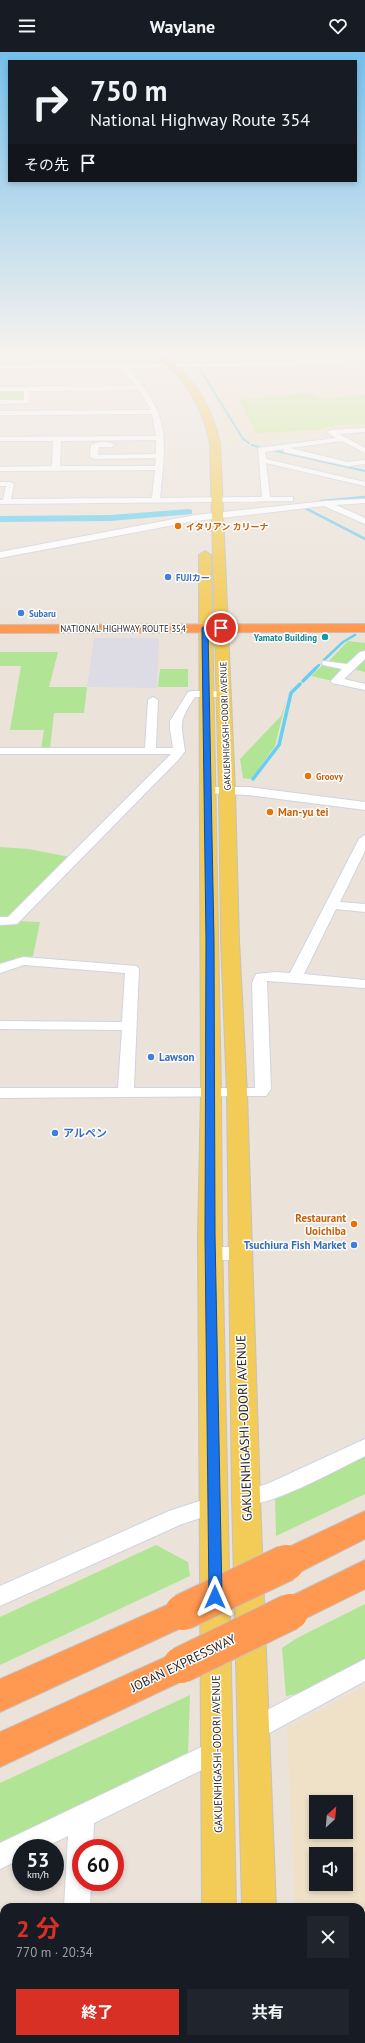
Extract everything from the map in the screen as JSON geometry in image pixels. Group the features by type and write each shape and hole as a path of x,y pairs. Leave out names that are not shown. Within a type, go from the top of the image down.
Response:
{"highway":[{"name":"NATIONAL HIGHWAY ROUTE 354","path":"0,629 365,628"},
{"path":"0,1696 183,1612 365,1524"},
{"name":"JOBAN EXPRESSWAY","path":"0,1750 181,1665 365,1574"}],"main road":[{"name":"GAKUENHIGASHI-ODORI AVENUE","path":"205,528 217,500 215,444"},
{"name":"GAKUENHIGASHI-ODORI AVENUE","path":"204,488 205,501 211,516 221,628 215,694 217,791 230,940 224,1093 210,1252 215,1505 216,1751 219,1903"},
{"name":"GAKUENHIGASHI-ODORI AVENUE","path":"205,542 205,628 215,694"},
{"name":"GAKUENHIGASHI-ODORI AVENUE","path":"224,1093 240,1253 259,1903"}],"street":[{"path":"56,469 57,444"},
{"path":"119,444 95,445 94,456 159,456"},
{"path":"156,501 160,444"},
{"path":"266,500 261,450 308,444"},
{"path":"352,444 365,451"},
{"path":"278,448 348,464 365,462"},
{"path":"262,460 363,495"},
{"path":"0,469 158,468"},
{"path":"0,484 10,484 3,502 266,500 363,495"},
{"path":"0,555 211,516 326,504 363,495"},
{"path":"326,504 365,521"},
{"path":"355,517 365,517"},
{"path":"364,654 336,681 365,687"},
{"path":"327,663 350,668"},
{"path":"179,751 175,724 182,708 192,694 215,694"},
{"path":"150,751 153,700"},
{"path":"0,751 179,751"},
{"path":"0,921 12,921 179,751"},
{"path":"217,791 248,791 365,806"},
{"path":"295,978 365,840"},
{"path":"332,905 365,908"},
{"path":"0,969 23,961 132,969 126,1093"},
{"path":"0,979 34,968 44,962"},
{"path":"0,1094 260,1093 263,1089 259,983 261,977 267,976 365,984"},
{"path":"0,1025 129,1026"},
{"path":"210,1252 240,1253"},
{"path":"246,1498 272,1491 365,1447"},
{"path":"0,1596 176,1517 215,1505"},
{"path":"254,1729 365,1670"},
{"path":"0,1856 216,1751"},
{"path":"77,1903 82,1816"}],"shaded area":[{"path":"94,638 159,638 157,688 87,687"},
{"path":"365,1686 365,1903 295,1903 287,1728"}],"green space":[{"path":"348,641 365,643 365,672 327,663"},
{"path":"0,652 58,652 49,687 87,687 84,713 54,713 50,749 41,749 44,730 10,730 21,666 0,666"},
{"path":"324,664 346,668 333,681 311,676"},
{"path":"160,669 188,669 188,687 158,687"},
{"path":"286,701 275,746 251,779 243,778 240,759 281,716"},
{"path":"0,847 29,849 70,857 11,916 0,918"},
{"path":"19,921 40,922 33,956 0,967 0,923"},
{"path":"365,1456 365,1494 276,1536 275,1499"},
{"path":"156,1545 188,1562 190,1576 0,1665 0,1617"},
{"path":"365,1604 365,1661 305,1692 286,1696 282,1648 297,1638"},
{"path":"190,1695 188,1753 0,1846 0,1783"}],"waterway":[{"path":"252,445 265,449"},
{"path":"272,450 365,471"},
{"path":"321,501 365,497"},
{"path":"305,508 365,539"},
{"path":"0,519 110,518 189,512"},
{"path":"324,660 343,642 355,635"},
{"path":"303,681 319,665"},
{"path":"253,779 279,745 291,693 300,684"}],"place":[{"name":"イタリアン カリーナ","path":"178,526"},
{"name":"FUJIカー","path":"168,577"},
{"name":"Subaru","path":"21,613"},
{"name":"Yamato Building","path":"325,637"},
{"name":"Groovy","path":"308,776"},
{"name":"Man-yu tei","path":"270,812"},
{"name":"Lawson","path":"151,1057"},
{"name":"アルペン","path":"55,1133"},
{"name":"Restaurant Uoichiba","path":"354,1224"},
{"name":"Tsuchiura Fish Market","path":"354,1245"}],"route":[{"path":"215,1597 215,1505 210,1235 210,940 205,628 221,628"}]}
